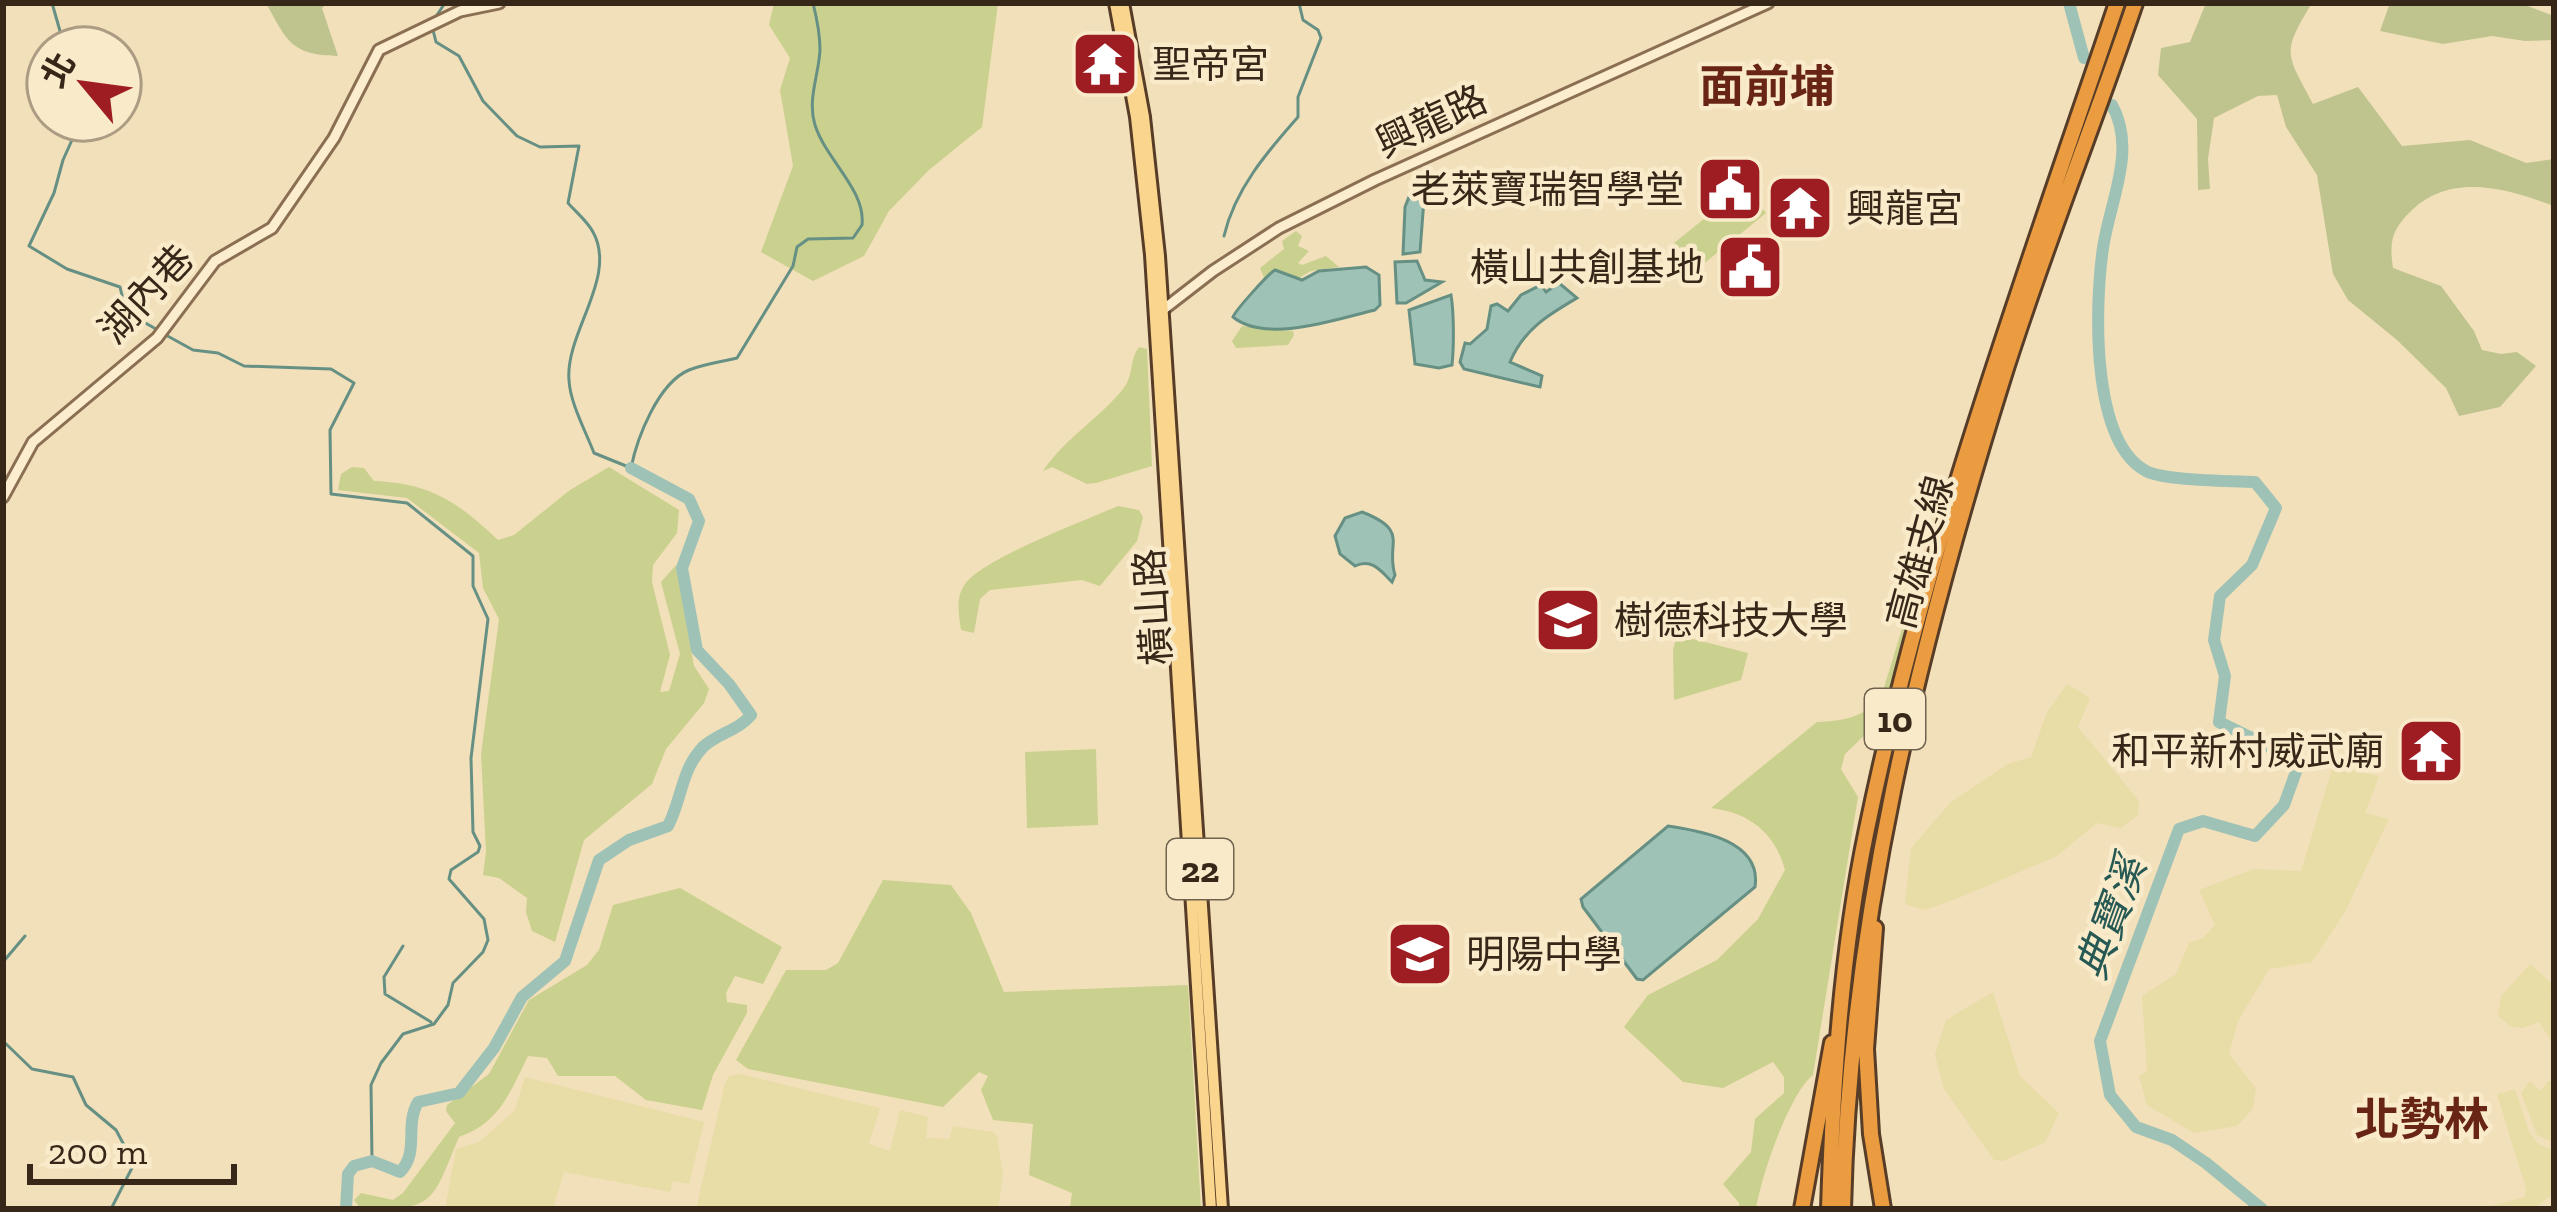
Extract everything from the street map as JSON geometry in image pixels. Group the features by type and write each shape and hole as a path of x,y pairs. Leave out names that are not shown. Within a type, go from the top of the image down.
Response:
{"highway":[{"name":"高雄支線","path":"1844,1209 1845,1137 1864,943 1878,857 1953,548 2117,3"},
{"name":"高雄支線","path":"1829,1209 1854,908 1867,830 1938,545 2040,249 2134,3"},
{"path":"1878,857 1866,1049 1871,1134 1886,1209"},
{"path":"1803,1209 1854,908"}],"main road":[{"name":"橫山路","path":"1119,3 1159,314 1222,1209"},
{"name":"橫山路","path":"1159,314 1211,1209"}],"street":[{"name":"湖內巷","path":"3,497 33,442 157,338 214,261 272,228 334,138 380,50 460,10 499,3"},
{"name":"興龍路","path":"1159,314 1279,228 1768,3"}],"shaded area":[{"path":"2067,684 2090,698 2078,727 2139,801 2138,815 2121,828 2097,823 2057,856 1961,897 1925,910 1905,904 1911,848 1951,802 2008,764 2031,757 2047,712"},
{"path":"2333,766 2379,776 2365,813 2389,819 2345,912 2312,962 2269,969 2238,1021 2229,1054 2256,1088 2253,1109 2237,1126 2194,1133 2147,1105 2139,1076 2147,1071 2142,996 2176,974 2189,943 2203,938 2215,925 2199,890 2253,869 2301,871"},
{"path":"2530,964 2554,985 2550,1000 2554,1004 2554,1045 2539,1022 2522,1028 2498,1016 2501,996"},
{"path":"1993,992 2020,1076 2059,1113 2045,1142 2003,1161 1994,1160 1944,1089 1935,1055 1946,1020"},
{"path":"740,1074 880,1108 869,1144 890,1151 900,1110 928,1117 926,1138 949,1139 953,1126 993,1132 1003,1174 998,1209 696,1209 725,1083 729,1076"},
{"path":"525,1077 704,1122 689,1184 673,1181 670,1192 564,1172 553,1209 445,1209 456,1149 479,1142 515,1110"},
{"path":"2530,1081 2541,1091 2548,1081 2554,1081 2554,1143 2537,1135 2521,1093"},
{"path":"2515,1089 2529,1132 2538,1144 2554,1150 2554,1193 2533,1209 2479,1209 2525,1197 2497,1094"}],"green space":[{"path":"266,3 328,3 322,8 338,56 300,49"},
{"path":"774,3 998,3 982,127 929,170 889,211 864,256 813,281 761,252 793,166 780,90 790,58 769,25"},
{"path":"2206,3 2312,3 2295,33 2291,54 2313,104 2358,87 2402,146 2470,140 2526,163 2554,159 2554,206 2481,187 2445,191 2412,210 2392,243 2393,268 2441,286 2482,350 2517,352 2536,366 2500,407 2459,416 2446,388 2348,300 2333,274 2317,175 2286,127 2277,95 2258,96 2214,118 2208,159 2210,189 2198,190 2197,119 2158,75 2161,48 2190,42"},
{"path":"2390,3 2520,3 2554,16 2554,40 2492,36 2443,44 2380,31"},
{"path":"1745,186 1766,213 1696,270 1674,243"},
{"path":"1296,231 1302,236 1298,246 1309,251 1298,263 1326,256 1339,267 1311,271 1295,280 1279,271 1265,280 1260,268 1284,249 1282,241"},
{"path":"1242,326 1293,331 1294,335 1288,345 1236,348 1232,341"},
{"path":"1139,347 1147,349 1152,466 1087,484 1052,467 1043,471 1123,389"},
{"path":"352,467 364,468 374,481 411,486 442,497 498,540 514,535 570,490 609,467 679,510 677,533 653,565 652,582 670,655 660,692 669,691 680,654 661,582 676,565 694,666 709,689 704,703 666,749 652,784 584,840 555,942 532,931 527,898 499,878 483,875 481,754 499,619 483,588 479,553 407,498 338,490 341,474"},
{"path":"1118,506 1139,510 1143,517 1137,541 1100,586 1082,580 990,590 980,599 974,633 961,630 960,595 976,574 1013,552"},
{"path":"1920,570 1889,693 1871,729 1845,754 1841,769 1858,797 1813,1075 1786,1117 1756,1209 1739,1209 1723,1184 1751,1152 1755,1119 1784,1093 1784,1077 1773,1062 1723,1088 1683,1082 1624,1027 1648,995 1717,960 1758,919 1785,870 1781,857 1767,835 1749,820 1711,808 1817,722 1854,716 1876,702"},
{"path":"1677,635 1748,653 1741,680 1674,700"},
{"path":"1096,749 1098,825 1027,828 1025,752"},
{"path":"883,880 951,885 971,913 1004,992 1188,985 1201,1209 1064,1209 1070,1207 1072,1193 1029,1175 1033,1124 993,1120 981,1090 988,1076 979,1072 943,1107 748,1069 736,1060 786,970 826,970 838,963"},
{"path":"680,888 782,947 763,984 735,976 726,993 727,1002 747,1005 747,1013 713,1075 702,1110 646,1100 615,1076 558,1076 547,1058 528,1056 494,1115 459,1137 428,1198 404,1207 360,1208 354,1200 361,1193 393,1200 403,1193 455,1123 447,1105 489,1074 529,1000 587,965 599,950 613,905"}],"water":[{"path":"1409,197 1424,199 1420,252 1403,254 1405,207"},
{"path":"1417,261 1425,280 1442,282 1406,303 1397,303 1395,262"},
{"path":"1366,267 1379,275 1380,305 1375,310 1282,329 1247,325 1233,317 1275,270 1302,280 1319,271"},
{"path":"1559,283 1577,298 1530,332 1510,362 1542,376 1540,387 1464,369 1460,362 1465,343 1487,329 1491,306 1497,304 1508,311 1521,295 1541,285 1546,292"},
{"path":"1451,295 1452,365 1415,364 1409,310"},
{"path":"1362,512 1391,532 1392,582 1376,567 1355,566 1340,554 1335,536 1345,518"},
{"path":"1668,826 1712,835 1740,849 1755,871 1755,887 1643,980 1637,979 1581,899"}],"waterway":[{"path":"52,3 58,24"},
{"path":"433,21 445,3"},
{"path":"433,30 436,42 459,56 483,101 517,136 540,147 579,146 568,203 593,232 599,268 570,362 570,389 594,453 631,468 644,427 668,387 689,370 737,358 793,266 797,247 808,239 853,238 862,225 858,200 820,138 813,116 820,50 813,3"},
{"path":"1224,236 1244,187 1298,117 1298,97 1321,38 1303,20 1299,3"},
{"name":"典寶溪","path":"2069,3 2084,58"},
{"name":"典寶溪","path":"2106,96 2112,105"},
{"name":"典寶溪","path":"2112,105 2119,122 2122,158 2100,272 2098,335 2106,402 2128,455 2146,471 2182,479 2255,482 2276,508 2252,565 2220,596 2214,640 2225,676 2219,722 2278,751 2297,769 2284,805 2255,836 2203,821 2179,829 2100,1041 2110,1095 2136,1127 2172,1140 2262,1209"},
{"path":"70,144 29,246 67,269 120,287 126,312 156,329"},
{"path":"164,334 193,350 218,353 244,366 331,369 354,383 330,430 331,494 407,503 473,556 473,586 488,619 471,758 473,832 480,846 451,870 449,879 484,919 488,940 483,952 453,983 448,1005 434,1024 403,1034 381,1063 371,1085 372,1161"},
{"path":"346,1209 348,1174 354,1166 372,1161 400,1172 409,1156 418,1102 459,1093 494,1048 522,997 565,961 599,860 629,840 668,826 696,756 751,715 697,650 682,568 699,521 689,499 631,468"},
{"path":"3,962 25,936"},
{"path":"403,946 384,977 385,994 431,1022"},
{"path":"3,1041 32,1069 73,1077 86,1105 116,1130 134,1164 111,1209"}],"place":[{"name":"聖帝宮","path":"1105,64"},
{"name":"老萊寶瑞智學堂","path":"1730,189"},
{"name":"興龍宮","path":"1800,208"},
{"name":"橫山共創基地","path":"1750,267"},
{"name":"樹德科技大學","path":"1568,620"},
{"name":"和平新村威武廟","path":"2431,751"},
{"name":"明陽中學","path":"1420,954"}],"district":[{"name":"面前埔","path":"1767,87"},
{"name":"北勢林","path":"2422,1120"}]}
